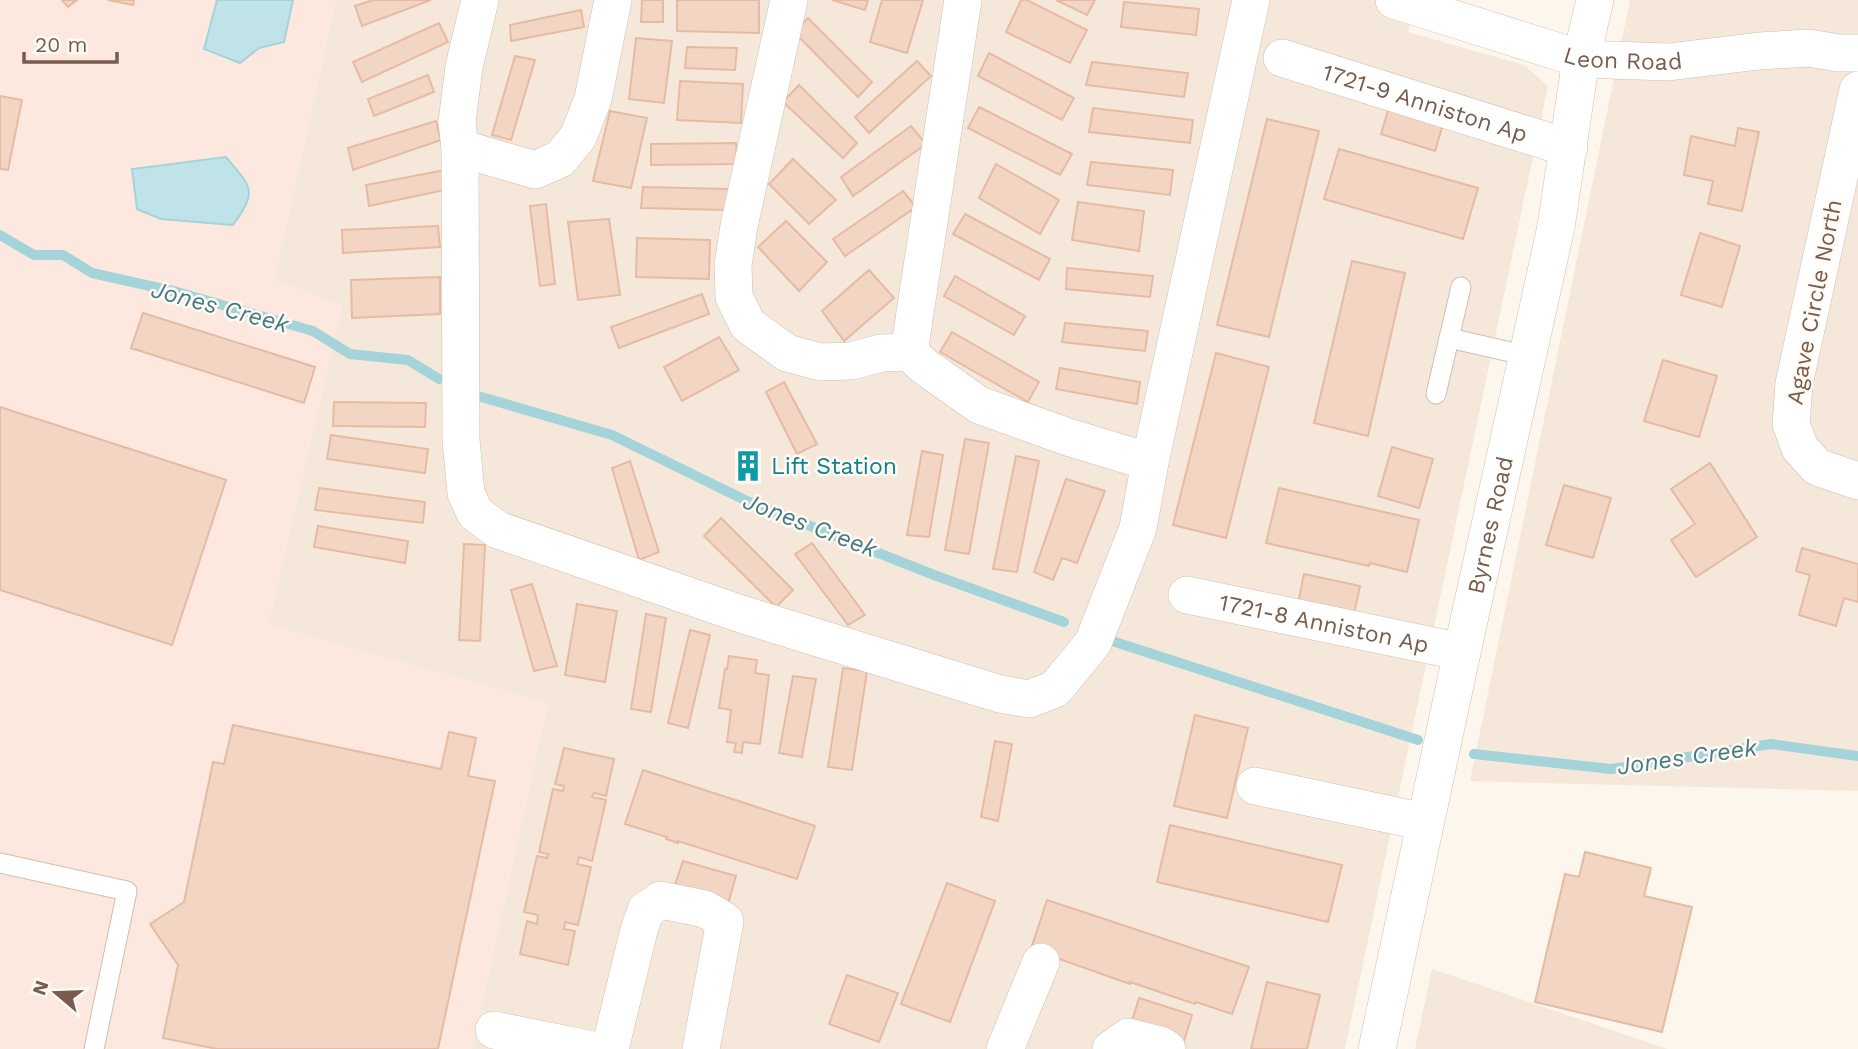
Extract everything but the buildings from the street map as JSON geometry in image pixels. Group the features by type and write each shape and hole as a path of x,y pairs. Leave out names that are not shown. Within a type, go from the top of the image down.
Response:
{"street":[{"path":"480,0 464,66 457,122 460,148 461,440 466,493 475,513 498,530 744,615 1000,694 1029,699 1055,689 1093,643 1138,528 1251,0"},
{"path":"460,148 535,170 560,159 578,137 593,99 613,0"},
{"path":"789,0 739,226 733,265 734,297 748,325 787,353 820,362 851,361 881,353 909,352 923,366 979,405 1068,437 1150,462"},
{"path":"909,352 963,0"},
{"name":"Leon Road","path":"1394,0 1581,59 1668,62 1809,48 1858,53"},
{"name":"Byrnes Road","path":"1377,1049 1556,227 1581,59 1595,0"},
{"name":"1721-9 Anniston Ap","path":"1282,58 1569,148"},
{"name":"Agave Circle North","path":"1858,90 1794,384 1791,424 1801,448 1817,467 1858,481"},
{"name":"1721-8 Anniston Ap","path":"1187,595 1462,652"},
{"path":"1255,786 1425,822"},
{"path":"610,1049 642,920 646,910 660,900 705,909 726,921 701,1049"},
{"path":"1005,1049 1041,962"},
{"path":"494,1030 588,1049"},
{"path":"1111,1049 1128,1037 1167,1049"}],"lane":[{"path":"1436,394 1461,287"},
{"path":"1449,338 1528,356"},
{"path":"0,863 127,891 94,1049"}],"shaded area":[{"path":"0,0 336,0 274,280 343,305 268,625 548,703 472,1049 0,1049"},
{"path":"336,0 1415,0 1408,32 1524,65 1548,86 1345,1049 472,1049 548,703 268,625 342,306 274,280"},
{"path":"1630,0 1858,0 1858,791 1470,781"},
{"path":"1432,969 1668,1049 1415,1049"}],"water":[{"path":"217,0 293,0 284,42 259,48 240,63 204,49"},
{"path":"226,157 242,176 249,190 246,204 233,225 161,219 137,209 132,169"}],"waterway":[{"name":"Jones Creek","path":"0,235 34,255 63,255 92,273 177,292 313,331 350,354 408,360 439,379"},
{"name":"Jones Creek","path":"478,396 612,435 747,501 934,575 1064,622"},
{"name":"Jones Creek","path":"1109,640 1418,740"},
{"name":"Jones Creek","path":"1474,754 1611,769 1771,744 1858,756"}],"place":[{"name":"Lift Station","path":"748,466"}]}
